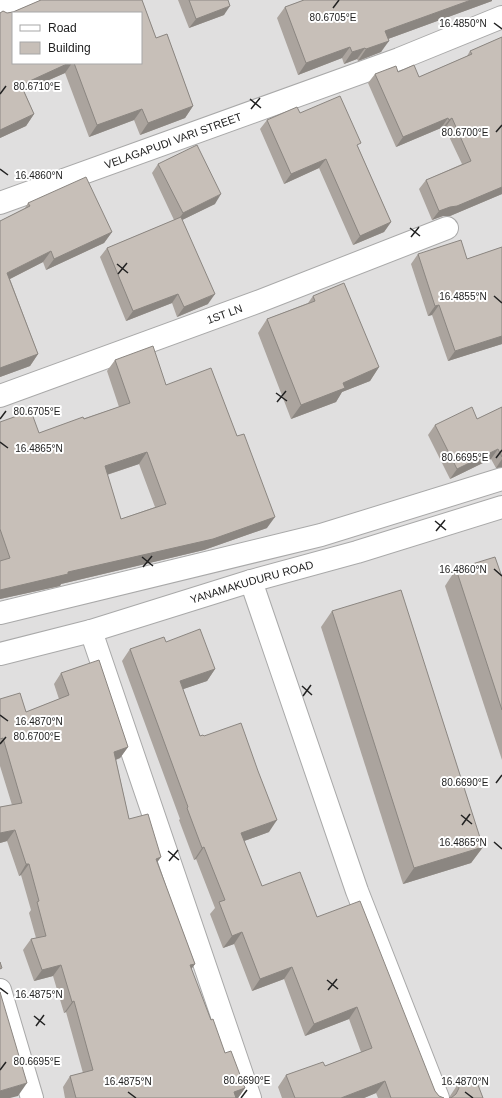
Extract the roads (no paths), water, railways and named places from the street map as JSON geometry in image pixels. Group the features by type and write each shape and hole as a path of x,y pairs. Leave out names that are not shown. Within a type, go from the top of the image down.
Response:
{"street":[{"path":"0,12 28,0"},
{"name":"VELAGAPUDI VARI STREET","path":"0,203 399,59 502,17"},
{"name":"1ST LN","path":"0,396 260,301 447,228"},
{"path":"0,613 321,534 502,479"},
{"name":"YANAMAKUDURU ROAD","path":"0,654 91,632 251,582 357,552 502,507"},
{"path":"251,582 357,892 438,1098"},
{"path":"91,632 250,1098"},
{"path":"0,990 32,1098"}]}
